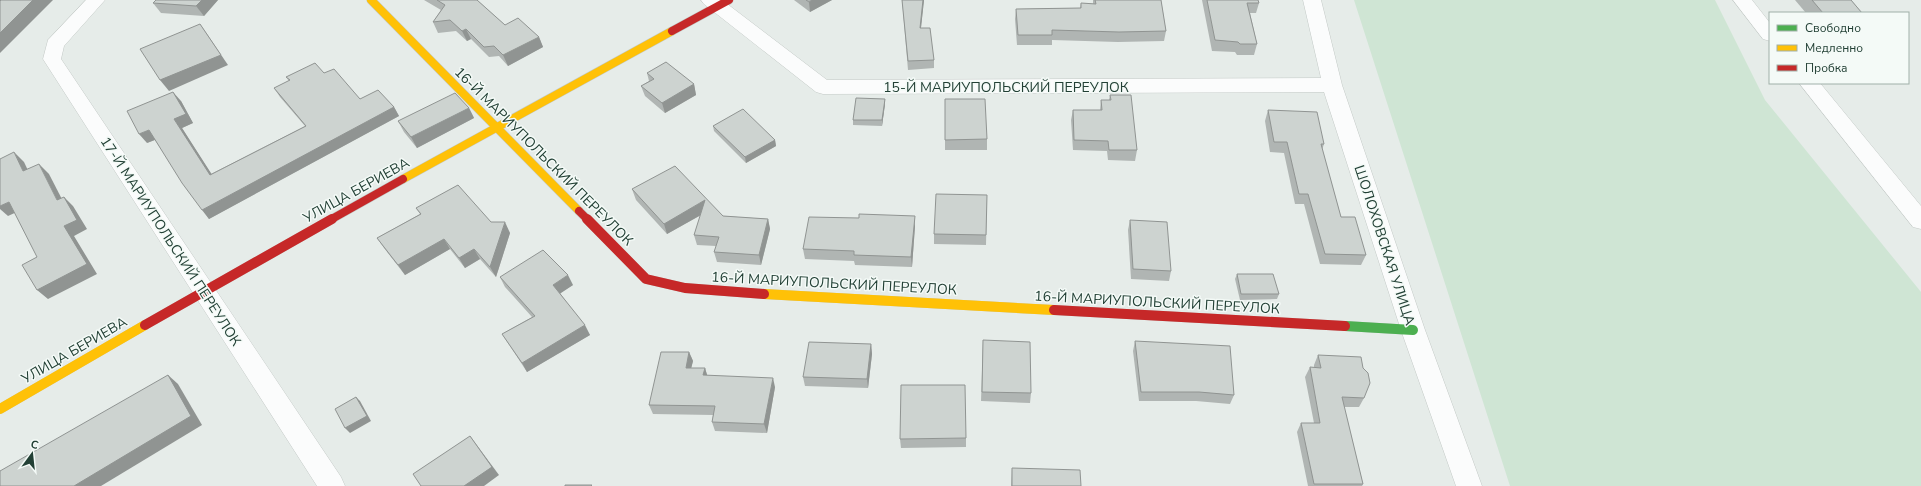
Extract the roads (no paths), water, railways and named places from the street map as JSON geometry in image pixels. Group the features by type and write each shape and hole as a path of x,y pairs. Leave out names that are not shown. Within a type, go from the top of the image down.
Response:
{"street":[{"name":"17-Й МАРИУПОЛЬСКИЙ ПЕРЕУЛОК","path":"96,0 55,44 52,59 332,486"},
{"name":"16-Й МАРИУПОЛЬСКИЙ ПЕРЕУЛОК","path":"370,0 646,279 685,288 747,293 1413,330"},
{"name":"ШОЛОХОВСКАЯ УЛИЦА","path":"1312,0 1332,85 1413,330 1469,486"},
{"path":"1742,0 1769,34"},
{"name":"УЛИЦА БЕРИЕВА","path":"0,410 204,291 719,2"},
{"name":"15-Й МАРИУПОЛЬСКИЙ ПЕРЕУЛОК","path":"719,2 823,87 1332,85"},
{"path":"1810,84 1921,221"}]}
